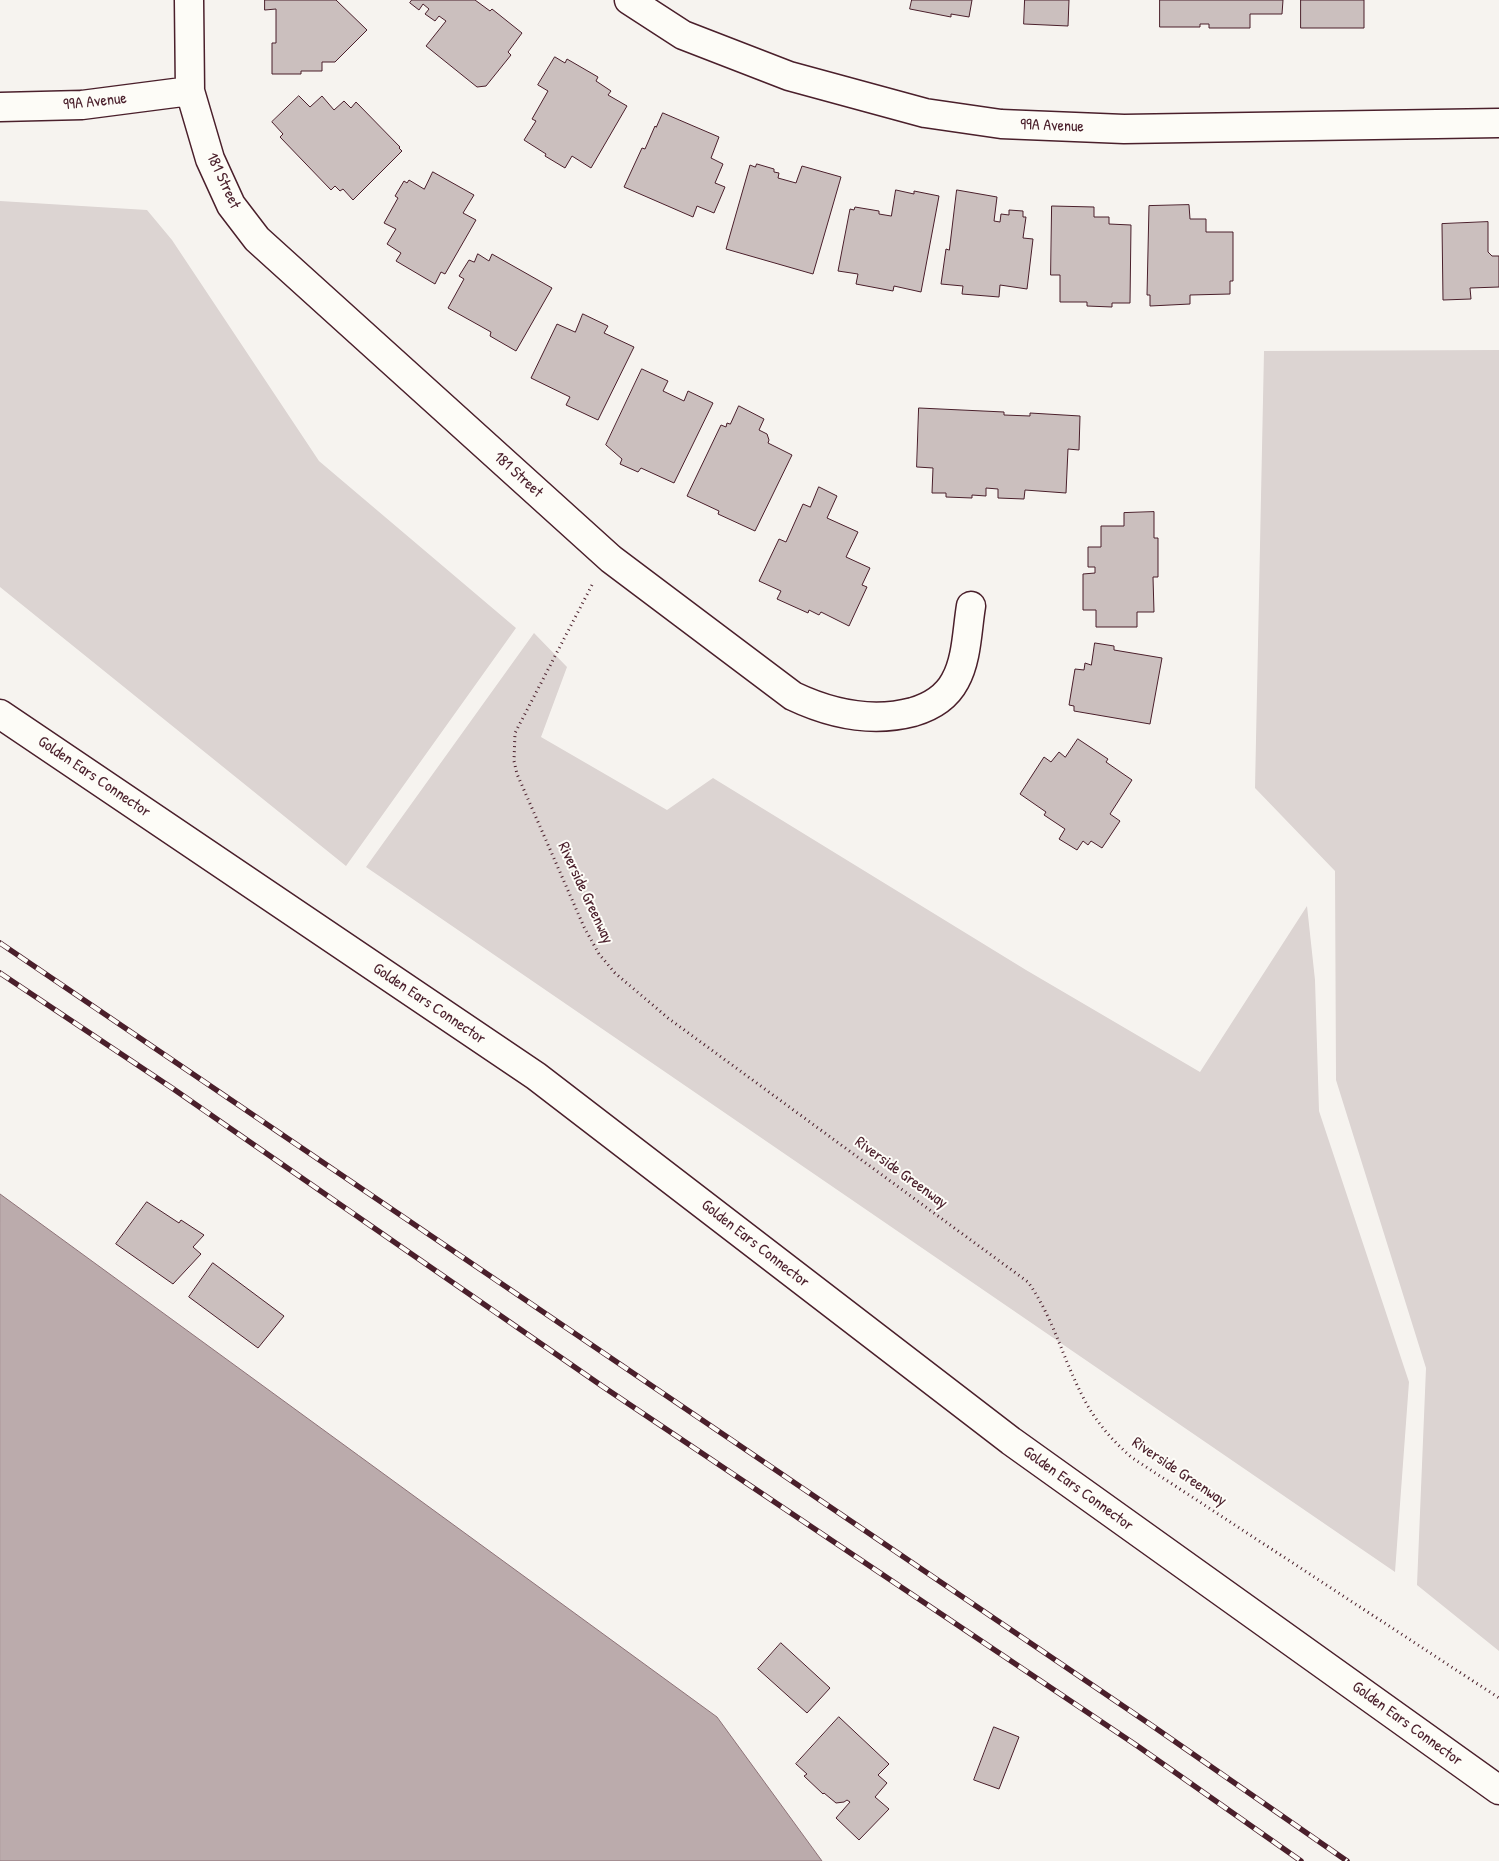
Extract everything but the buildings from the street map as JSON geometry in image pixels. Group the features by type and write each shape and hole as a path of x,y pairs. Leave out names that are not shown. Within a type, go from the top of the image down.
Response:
{"street":[{"name":"181 Street","path":"189,0 190,91 210,159 231,205 257,239 611,558 793,696 811,705 831,711 867,718 888,717 920,710 934,704 945,695 955,682 961,666 971,606"},
{"name":"99A Avenue","path":"629,0 683,35 789,76 925,113 1001,124 1124,128 1499,123"},
{"name":"99A Avenue","path":"0,107 82,105 190,91"},
{"name":"Golden Ears Connector","path":"0,714 536,1076 1011,1441 1499,1790"}],"path":[{"name":"Riverside Greenway","path":"611,558 594,582 515,733 514,747 517,774 584,927 599,954 615,973 668,1018 1028,1282 1047,1313 1082,1396 1098,1423 1112,1440 1131,1457 1499,1698"}],"shaded area":[{"path":"0,201 147,210 172,240 319,461 516,628 346,866 0,587"},
{"path":"1499,350 1499,1651 1417,1585 1426,1368 1336,1080 1335,871 1255,788 1264,351"},
{"path":"534,633 567,667 541,737 667,810 713,778 1026,970 1200,1072 1307,906 1315,980 1319,1111 1409,1382 1395,1572 366,867"},
{"path":"0,1194 717,1717 822,1861 0,1861"}],"railway":[{"path":"0,943 1154,1727 1347,1861"},
{"path":"0,973 172,1088 602,1386 1139,1747 1301,1861"}]}
